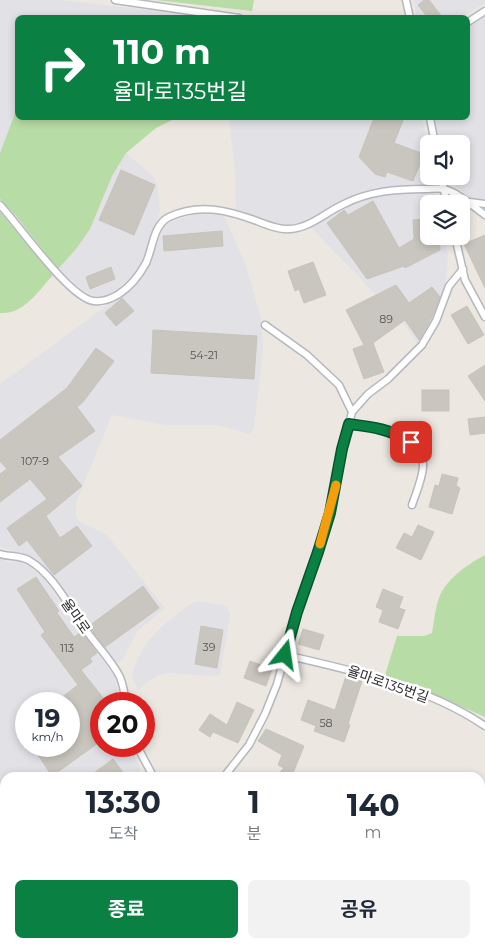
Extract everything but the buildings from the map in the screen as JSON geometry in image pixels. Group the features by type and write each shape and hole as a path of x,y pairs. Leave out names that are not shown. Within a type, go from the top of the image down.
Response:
{"lane":[{"path":"115,0 218,15"},
{"path":"406,0 409,15"},
{"path":"470,21 485,11"},
{"path":"430,120 433,135"},
{"path":"443,185 445,195"},
{"path":"0,205 54,269 76,291 92,301 103,301 113,298 134,282 146,261 161,223 173,216 213,208 238,214 278,228 289,229 310,224 344,204 373,193 388,190 444,190 454,195"},
{"path":"470,202 485,204"},
{"path":"470,203 485,215"},
{"path":"457,245 465,280 485,317"},
{"path":"228,772 253,737 277,684 297,612 330,513 342,449 352,412 368,394 388,379 422,345 436,321 450,286 463,269"},
{"path":"265,325 308,354 339,384 352,412"},
{"path":"349,424 378,428 396,433 411,442 420,454 423,466 412,505"},
{"name":"율마로","path":"0,554 8,557 21,557 30,561 50,580 112,664 121,679 124,692"},
{"name":"율마로135번길","path":"285,655 343,668 399,686 442,702 485,726"},
{"path":"142,757 151,772"}],"shaded area":[{"path":"0,0 62,0 191,15 15,15 15,113 0,153"},
{"path":"413,0 485,0 485,3 465,15 416,15"},
{"path":"485,17 485,209 470,197 470,195 467,195 454,185 470,185 470,135 438,135 435,120 470,120 470,27"},
{"path":"229,120 422,120 426,135 420,135 420,185 435,186 376,188 341,201 305,222 286,225 269,222 236,210 235,171"},
{"path":"126,153 153,176 158,185 160,211 143,259 134,274 115,291 106,296 87,294 58,269 76,249 112,176"},
{"path":"389,194 435,194 420,195 420,245 446,245 447,272 443,297 430,329 420,343 417,343 382,292 376,295 311,227 358,201"},
{"path":"210,212 221,214 226,220 246,266 261,318 263,349 254,428 249,434 218,425 166,425 112,415 76,503 76,517 81,522 107,535 165,608 137,632 123,658 117,663 41,565 32,558 0,547 0,384 136,284 149,263 164,227 170,222"},
{"path":"0,558 8,562 19,562 29,566 43,578 115,678 118,692 90,692 90,757 136,757 140,767 139,772 0,772"},
{"path":"198,601 227,606 230,615 220,675 168,673 150,680 138,690 132,677 135,665 147,642 160,628 190,604"}],"green space":[{"path":"156,0 254,0 252,11"},
{"path":"15,113 15,120 172,120 156,128 126,153 112,176 90,229 76,249 58,269 0,199 0,153"},
{"path":"0,212 53,275 30,301 9,313 0,313"},
{"path":"485,555 485,717 385,675 397,636 424,636 432,633 436,607 442,591 452,578"}],"slow traffic":[{"path":"320,544 330,513 336,485"}],"route":[{"path":"285,655 297,612 330,513 342,449 349,424 378,428 396,433 411,442"}]}
